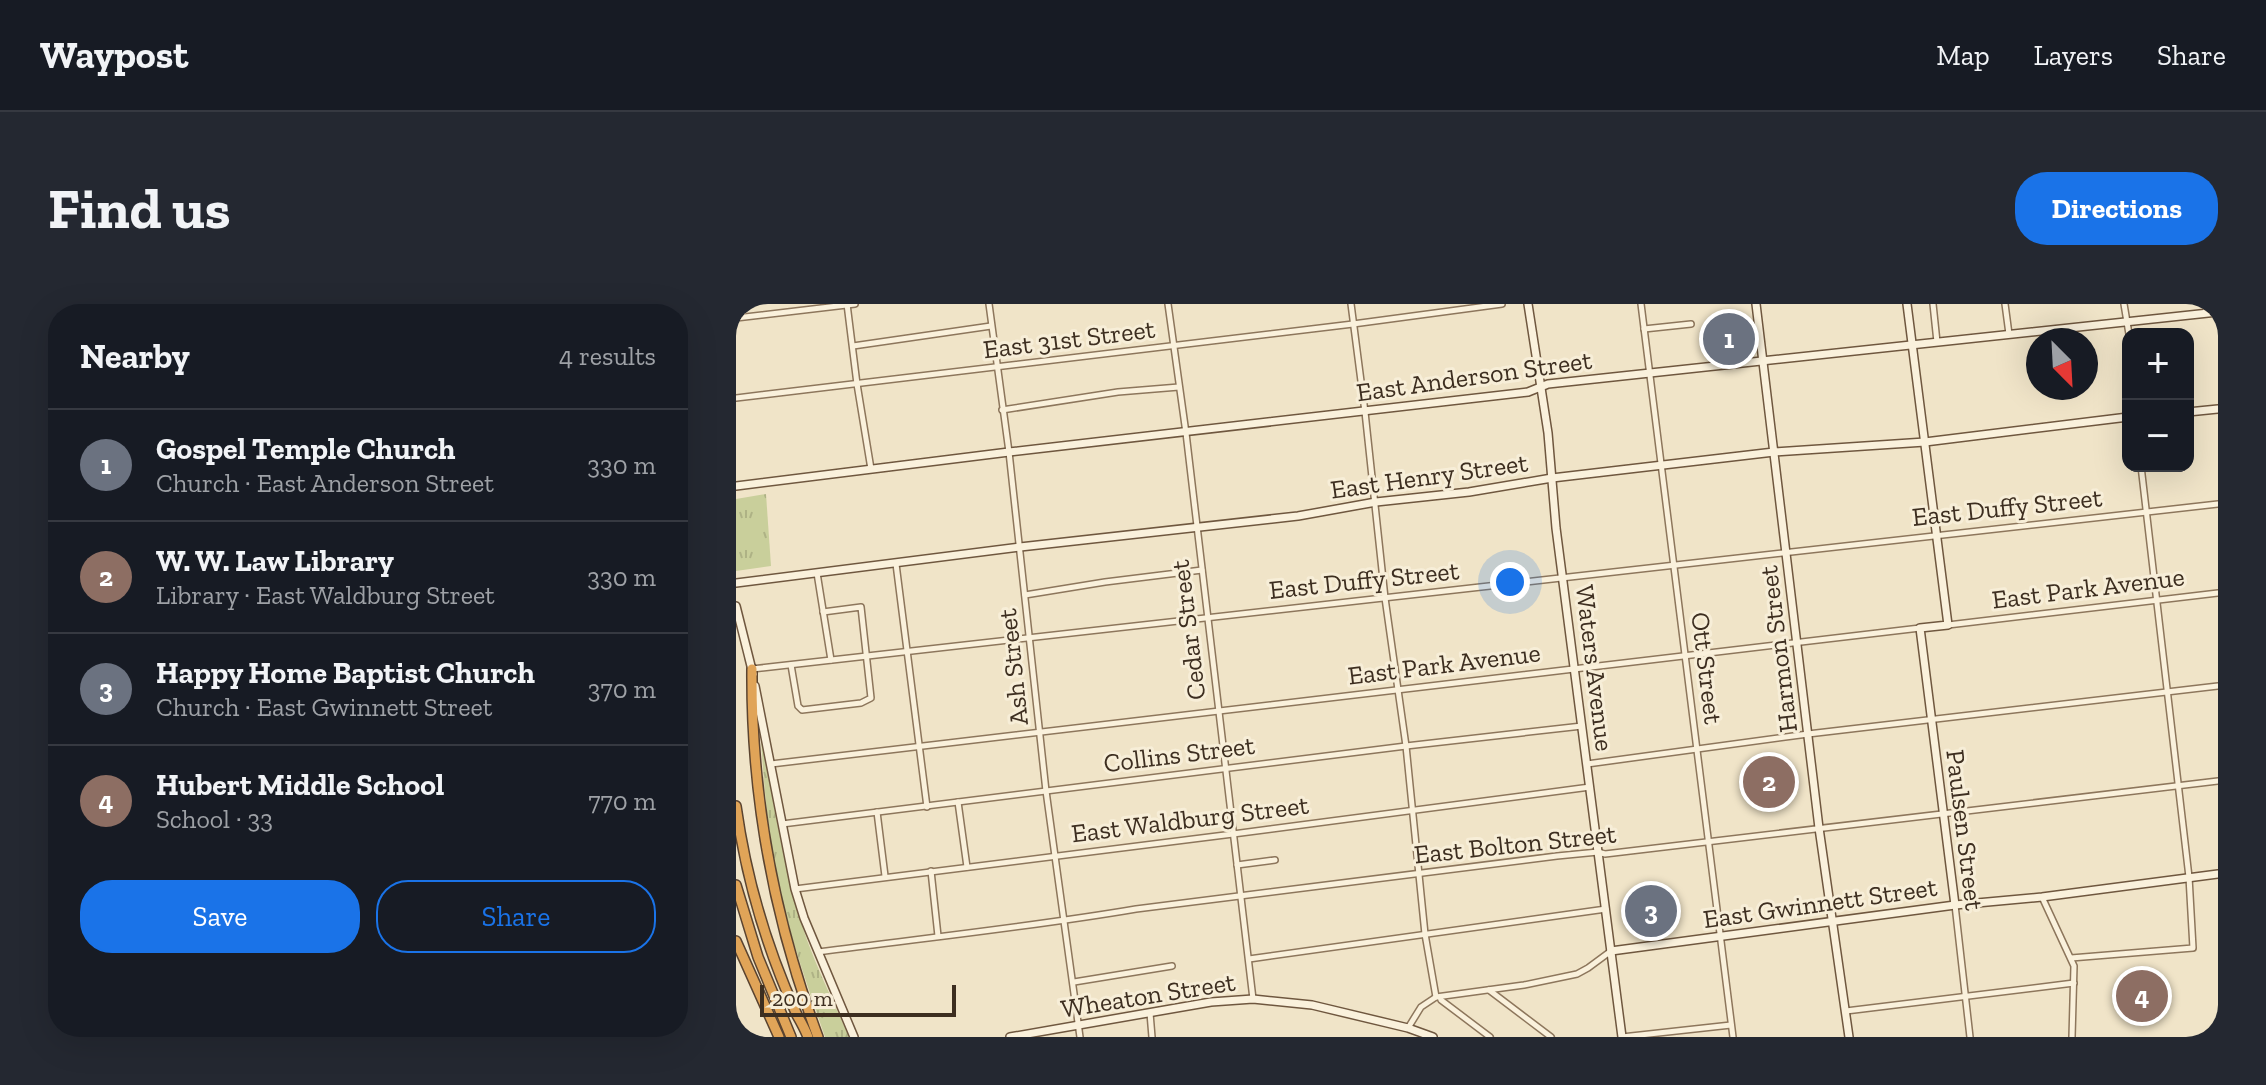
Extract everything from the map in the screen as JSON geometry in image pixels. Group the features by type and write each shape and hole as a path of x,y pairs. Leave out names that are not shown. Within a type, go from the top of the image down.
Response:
{"highway":[{"path":"752,669 752,725 775,894 792,959 818,1037"},
{"path":"736,806 745,862 761,918 798,1018 807,1033"},
{"path":"736,885 758,957 791,1037"},
{"path":"736,941 779,1037"}],"main road":[{"name":"Waters Avenue","path":"1528,304 1622,1037"},
{"name":"Harmon Street","path":"1756,304 1819,828 1849,1037"},
{"path":"1907,304 1948,625"},
{"name":"East Anderson Street","path":"736,486 1528,392 1548,384 1650,372 2218,312"},
{"path":"2194,411 2218,409"},
{"name":"East Henry Street","path":"736,583 1298,516 1552,478 1774,452 1925,442 2122,418"},
{"path":"736,606 752,669 795,889 854,1037"},
{"name":"East Park Avenue","path":"1920,628 1948,625"},
{"name":"Paulsen Street","path":"1920,628 1955,905"},
{"name":"East Gwinnett Street","path":"1611,951 2218,874"},
{"name":"Wheaton Street","path":"1010,1037 1221,1001 1253,999 1312,1005 1433,1037"}],"street":[{"path":"847,304 871,469"},
{"path":"736,318 855,304"},
{"name":"Ash Street","path":"989,304 1009,452 1046,791 1080,1037"},
{"name":"Cedar Street","path":"1168,304 1253,999"},
{"path":"1351,304 1385,598 1406,746 1425,934 1438,997 1490,1037"},
{"name":"East 31st Street","path":"736,398 1502,304"},
{"name":"Ott Street","path":"1641,304 1733,1037"},
{"path":"1933,304 1937,342"},
{"path":"2005,304 2009,334"},
{"path":"2124,304 2128,328"},
{"path":"1644,329 1691,324"},
{"path":"853,346 991,326"},
{"path":"1002,410 1118,392 1179,387"},
{"path":"2071,958 2193,948 2189,877 2142,472"},
{"name":"East Duffy Street","path":"752,669 2218,504"},
{"path":"896,564 927,807"},
{"path":"1025,595 1202,570"},
{"path":"817,573 831,660"},
{"name":"East Park Avenue","path":"1948,625 2218,593"},
{"path":"791,665 798,706 802,710 861,703 871,698 861,607 823,612"},
{"name":"East Park Avenue","path":"771,764 1920,628"},
{"path":"1587,764 1808,734 2218,686"},
{"name":"Collins Street","path":"782,824 1582,726"},
{"name":"East Bolton Street","path":"818,952 1598,852 1605,854 2218,781"},
{"name":"East Waldburg Street","path":"795,889 1590,787"},
{"path":"958,802 967,867"},
{"path":"877,812 885,876"},
{"path":"1237,865 1275,860"},
{"path":"931,871 938,936"},
{"path":"2042,897 2074,966 2072,1037"},
{"name":"Paulsen Street","path":"1955,905 1970,1037"},
{"path":"1249,959 1606,909"},
{"name":"East Gwinnett Street","path":"1438,997 1577,974 1611,951"},
{"path":"1074,982 1172,966"},
{"path":"1846,1011 2074,983"},
{"path":"1489,990 1551,1037"},
{"path":"1408,1028 1421,1007 1438,997"},
{"path":"1150,1013 1152,1037"},
{"path":"1622,1037 1731,1025"}],"green space":[{"path":"766,494 771,566 736,571 736,499"},
{"path":"761,739 799,915 849,1037 825,1037 785,912 773,856"}],"place":[{"name":"Gospel Temple Church","path":"1729,339"},
{"name":"W. W. Law Library","path":"1769,782"},
{"name":"Happy Home Baptist Church","path":"1651,911"},
{"name":"Hubert Middle School","path":"2142,996"}]}
